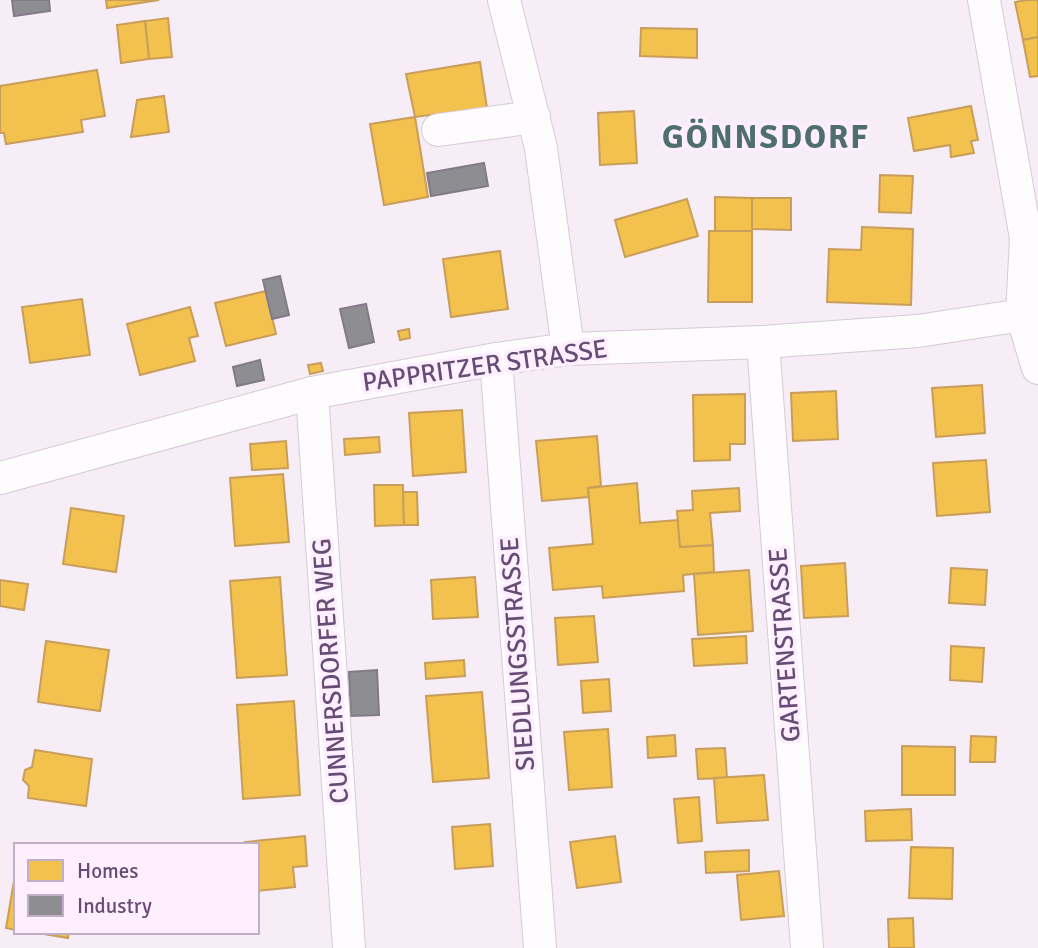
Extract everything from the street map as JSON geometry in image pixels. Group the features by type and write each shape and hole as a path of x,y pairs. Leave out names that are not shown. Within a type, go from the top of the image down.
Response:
{"street":[{"path":"504,0 541,148 568,349"},
{"path":"984,0 1026,238 1030,319 1038,368"},
{"path":"438,130 534,117"},
{"name":"PAPPRITZER STRASSE","path":"0,478 312,393 496,359 568,349 763,342 918,331 1030,319"},
{"name":"GARTENSTRASSE","path":"763,342 807,948"},
{"name":"SIEDLUNGSSTRASSE","path":"496,359 540,948"},
{"name":"CUNNERSDORFER WEG","path":"312,393 349,948"}],"building: Homes":[{"path":"106,0 159,0 107,8"},
{"path":"1038,0 1038,37 1023,40 1015,2"},
{"path":"168,18 172,57 149,59 145,21"},
{"path":"145,21 149,59 121,63 117,25"},
{"path":"641,28 697,29 697,58 640,56"},
{"path":"1038,37 1038,76 1030,77 1023,40"},
{"path":"480,62 487,108 415,117 406,74"},
{"path":"97,70 105,116 81,120 83,132 6,144 4,133 0,133 0,86"},
{"path":"164,96 169,132 131,137 137,100"},
{"path":"971,106 978,140 971,141 974,153 951,157 950,145 914,151 908,118"},
{"path":"634,111 637,163 600,165 598,113"},
{"path":"415,117 428,197 384,205 370,124"},
{"path":"880,175 913,176 911,213 879,212"},
{"path":"715,197 752,198 752,231 715,231"},
{"path":"752,198 791,198 791,230 752,229"},
{"path":"687,199 698,236 625,257 615,220"},
{"path":"862,227 913,229 911,305 827,302 829,249 861,250"},
{"path":"709,231 752,231 752,302 708,302"},
{"path":"500,251 508,309 451,317 443,259"},
{"path":"266,291 276,334 226,346 215,303"},
{"path":"82,299 90,355 30,363 22,307"},
{"path":"190,307 198,336 189,338 195,361 140,375 127,324"},
{"path":"409,329 410,338 400,340 398,331"},
{"path":"321,363 323,371 310,374 308,365"},
{"path":"982,385 985,433 936,437 932,388"},
{"path":"836,391 838,439 793,441 791,393"},
{"path":"745,394 745,444 730,444 730,460 694,461 693,395"},
{"path":"462,410 466,472 413,476 409,413"},
{"path":"597,436 601,486 588,488 589,497 542,501 536,441"},
{"path":"379,437 380,452 345,455 344,439"},
{"path":"286,441 288,468 252,470 250,444"},
{"path":"986,460 990,512 937,516 933,463"},
{"path":"283,474 289,542 235,546 230,478"},
{"path":"637,483 640,523 678,520 680,547 713,545 714,572 683,575 684,591 603,598 602,586 553,590 549,548 593,544 588,488"},
{"path":"374,485 403,485 404,525 375,526"},
{"path":"739,488 740,511 710,513 713,545 680,547 677,511 693,510 692,491"},
{"path":"403,492 417,492 418,525 404,525"},
{"path":"71,508 124,516 116,572 63,564"},
{"path":"845,563 848,616 804,618 801,566"},
{"path":"951,568 987,570 985,605 949,603"},
{"path":"749,570 753,631 698,635 694,574"},
{"path":"280,577 287,675 237,678 230,581"},
{"path":"475,577 478,617 433,619 431,580"},
{"path":"0,580 28,584 24,610 0,606"},
{"path":"594,616 598,662 558,665 555,618"},
{"path":"746,636 747,663 694,666 692,639"},
{"path":"46,641 109,650 100,711 38,702"},
{"path":"951,646 984,648 982,682 950,680"},
{"path":"464,660 465,676 426,679 425,663"},
{"path":"609,679 611,711 583,713 581,681"},
{"path":"482,692 489,778 433,782 426,696"},
{"path":"294,701 300,795 243,799 237,705"},
{"path":"608,729 612,787 569,790 564,732"},
{"path":"675,735 676,756 648,758 647,737"},
{"path":"971,736 996,737 995,762 970,762"},
{"path":"902,746 955,747 955,795 902,795"},
{"path":"725,748 727,778 698,779 696,749"},
{"path":"35,750 92,759 86,806 28,798 29,786 23,780 25,770 32,767"},
{"path":"764,775 768,820 717,823 714,778"},
{"path":"699,797 702,841 678,843 674,799"},
{"path":"911,809 912,840 866,841 865,811"},
{"path":"490,824 493,866 455,869 452,827"},
{"path":"305,836 307,866 293,867 295,887 259,891 259,843 245,842"},
{"path":"615,836 621,882 577,888 570,842"},
{"path":"911,847 953,848 952,899 909,898"},
{"path":"749,850 749,871 706,873 705,852"},
{"path":"779,871 784,916 741,920 737,875"},
{"path":"14,881 14,930 6,928"},
{"path":"913,918 914,948 889,948 888,919"},
{"path":"44,934 69,934 68,938"}],"building: Industry":[{"path":"12,0 49,0 50,11 14,16"},
{"path":"484,163 488,186 431,196 427,173"},
{"path":"280,276 289,315 272,319 263,280"},
{"path":"366,304 374,342 349,348 340,309"},
{"path":"260,360 264,380 237,386 233,367"},
{"path":"377,670 379,715 351,716 349,672"}],"district":[{"name":"GÖNNSDORF","path":"766,137"}]}
